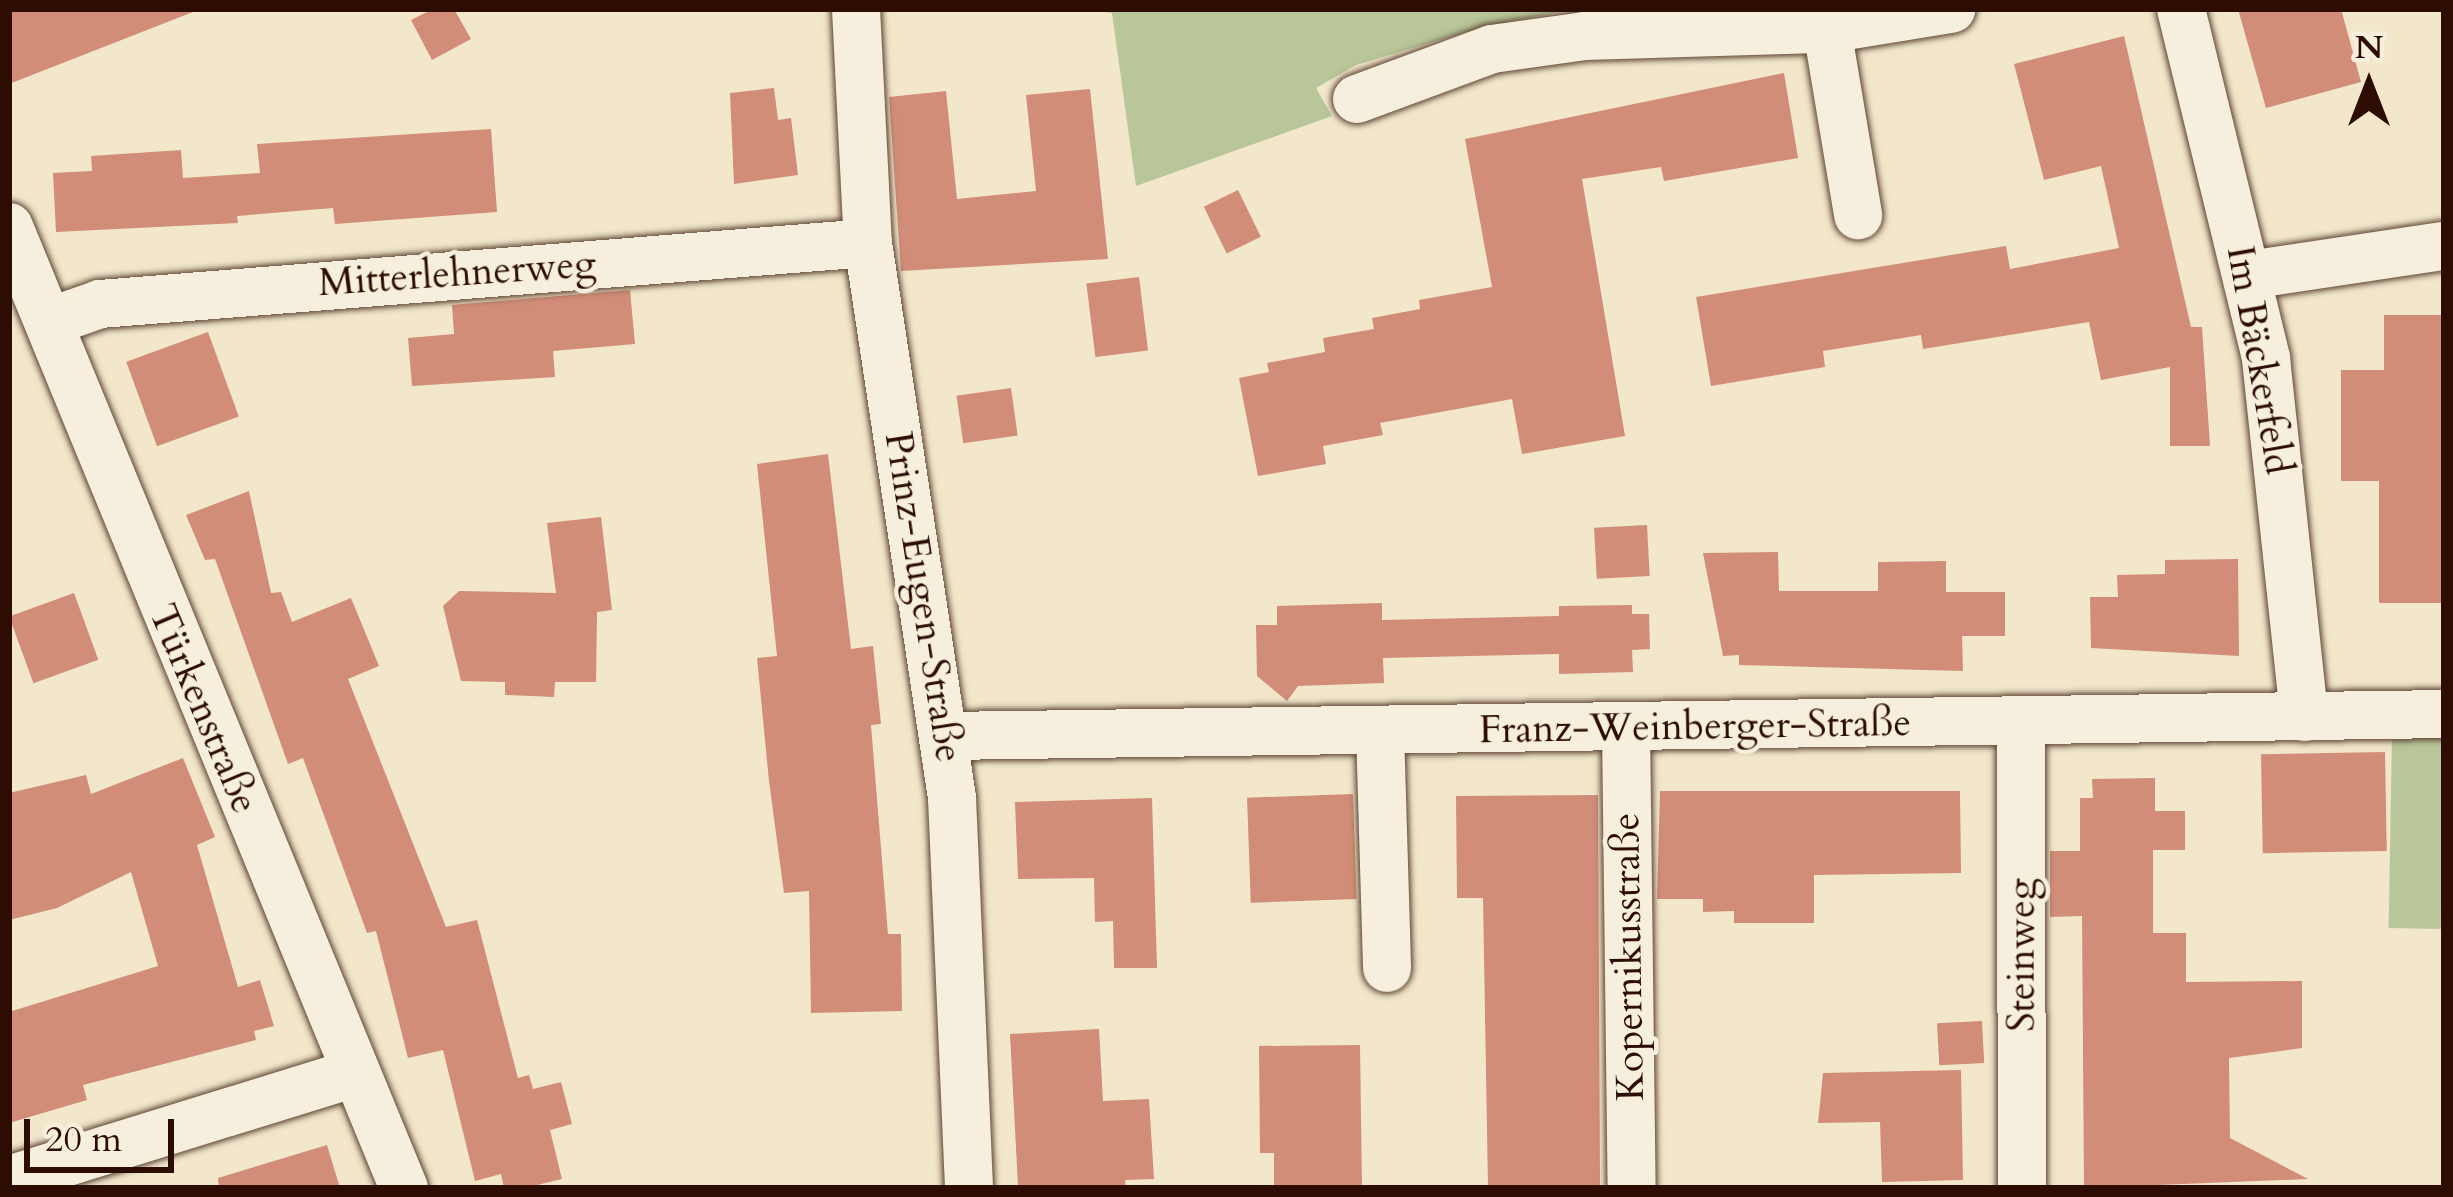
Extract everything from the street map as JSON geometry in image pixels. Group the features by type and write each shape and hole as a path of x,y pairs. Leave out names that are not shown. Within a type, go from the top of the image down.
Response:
{"street":[{"name":"Prinz-Eugen-Straße","path":"856,9 868,243 946,736 969,1188"},
{"path":"1357,99 1492,49 1585,37 1951,9"},
{"name":"Im Bäckerfeld","path":"2181,9 2249,274 2279,453 2304,717"},
{"path":"1800,22 1858,215"},
{"name":"Türkenstraße","path":"9,227 404,1188"},
{"name":"Mitterlehnerweg","path":"49,322 100,304 868,243"},
{"path":"2249,274 2444,246"},
{"name":"Franz-Weinberger-Straße","path":"946,736 2444,714"},
{"name":"Steinweg","path":"2021,722 2022,1188"},
{"name":"Kopernikusstraße","path":"1626,727 1632,1188"},
{"path":"1381,730 1387,968"},
{"path":"9,1180 355,1073"}],"green space":[{"path":"1083,9 1575,9 1486,26 1356,65 1316,88 1332,116 1136,186 1112,13"},
{"path":"2392,735 2444,736 2441,929 2389,928"}],"building":[{"path":"9,9 193,9 193,12 9,84"},
{"path":"433,9 454,9 471,39 432,60 411,20"},
{"path":"2238,9 2341,9 2361,82 2266,108"},
{"path":"2124,36 2191,327 2202,327 2210,446 2170,446 2170,367 2101,380 2089,322 1923,349 1921,335 1823,351 1825,367 1711,386 1696,297 2006,246 2010,269 2119,248 2101,166 2044,180 2014,64"},
{"path":"1784,73 1798,158 1664,181 1661,167 1582,179 1625,436 1522,454 1512,399 1380,423 1383,435 1323,446 1326,464 1258,476 1239,378 1269,372 1267,363 1325,352 1323,338 1374,329 1372,318 1420,309 1419,300 1492,287 1465,139"},
{"path":"774,88 778,120 791,118 798,175 734,184 730,93"},
{"path":"1090,89 1108,259 901,271 889,97 946,91 957,199 1036,191 1026,95"},
{"path":"491,129 497,212 335,224 333,208 237,216 238,223 56,232 53,173 92,171 91,156 181,150 183,178 260,173 257,144"},
{"path":"1238,190 1261,237 1227,253 1204,207"},
{"path":"1139,277 1148,350 1095,357 1086,283"},
{"path":"630,290 635,344 553,351 555,377 412,386 408,338 454,334 452,305"},
{"path":"2384,315 2444,315 2444,603 2379,603 2379,481 2341,481 2341,370 2384,370"},
{"path":"208,332 239,417 157,446 126,362"},
{"path":"1011,388 1018,436 963,443 957,396"},
{"path":"828,454 851,649 873,646 881,724 871,725 888,934 901,934 902,1011 811,1013 809,891 784,893 769,781 757,658 777,656 757,464"},
{"path":"249,491 271,593 281,592 292,622 351,598 379,666 348,679 446,927 477,920 518,1078 529,1075 533,1089 561,1082 572,1124 550,1130 562,1179 525,1188 504,1188 501,1174 475,1181 443,1050 408,1058 376,931 367,933 303,758 288,764 215,559 205,560 186,515"},
{"path":"601,517 612,610 597,612 596,682 555,682 554,697 505,695 505,682 461,681 443,606 459,591 556,593 547,523"},
{"path":"1647,525 1650,576 1597,579 1594,528"},
{"path":"1778,552 1779,591 1878,591 1878,562 1946,561 1946,592 2005,592 2005,636 1962,636 1963,671 1739,665 1739,655 1723,656 1703,553"},
{"path":"2238,559 2239,656 2091,648 2090,597 2118,597 2117,575 2165,574 2165,560"},
{"path":"74,593 98,660 33,683 9,617"},
{"path":"1382,603 1382,620 1559,616 1559,606 1632,605 1632,614 1649,614 1650,649 1632,650 1633,672 1559,674 1559,654 1383,658 1384,683 1298,686 1287,701 1257,676 1256,625 1277,625 1277,606"},
{"path":"2385,752 2387,851 2263,853 2261,754"},
{"path":"183,758 215,837 197,845 238,987 260,980 274,1026 254,1031 256,1040 83,1085 87,1100 9,1123 9,1012 158,966 131,872 57,908 9,920 9,793 86,775 91,794"},
{"path":"2155,778 2155,811 2185,811 2185,850 2153,850 2153,933 2186,933 2186,982 2302,981 2302,1048 2229,1058 2230,1138 2308,1179 2084,1188 2082,916 2050,917 2050,851 2080,851 2080,798 2093,798 2092,779"},
{"path":"1660,791 1960,791 1961,873 1814,875 1814,923 1734,923 1734,911 1703,912 1703,899 1657,899"},
{"path":"1353,794 1357,899 1251,903 1247,798"},
{"path":"1598,795 1600,1188 1488,1188 1483,898 1457,898 1456,796"},
{"path":"1152,798 1157,968 1114,968 1113,921 1095,922 1094,878 1018,879 1015,802"},
{"path":"1982,1021 1984,1063 1939,1065 1937,1023"},
{"path":"1099,1029 1103,1101 1149,1099 1154,1179 1125,1180 1126,1188 1018,1186 1010,1034"},
{"path":"1360,1045 1362,1188 1274,1188 1274,1153 1260,1153 1259,1046"},
{"path":"1961,1070 1963,1180 1882,1182 1880,1122 1818,1123 1823,1073"},
{"path":"327,1145 340,1188 219,1188 218,1178"}]}
